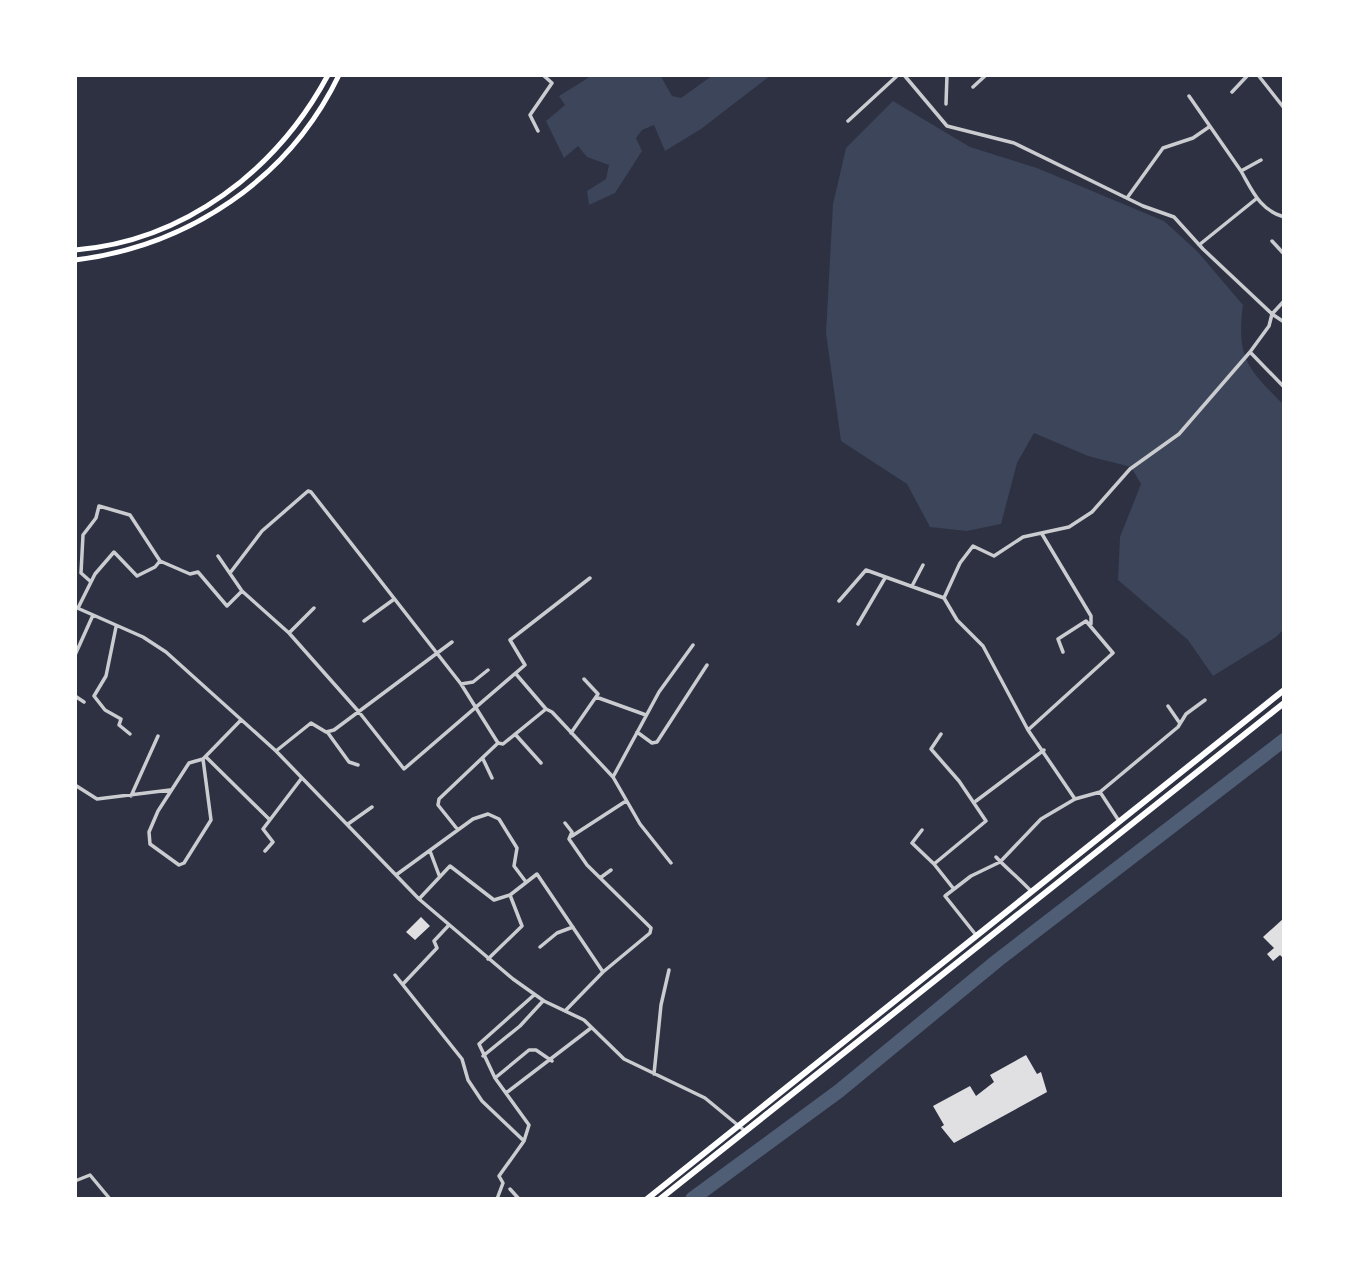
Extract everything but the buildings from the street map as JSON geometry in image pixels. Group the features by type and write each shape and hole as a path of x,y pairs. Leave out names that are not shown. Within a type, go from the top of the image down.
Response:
{"highway":[{"path":"646,1199 1121,823 1284,690"},
{"path":"660,1199 1284,704"},
{"path":"1131,815 1137,823"}],"main road":[{"path":"75,250 152,233 216,201 272,155 295,128 328,75"},
{"path":"75,260 156,242 188,228 236,199 293,146 314,119 339,75"}],"street":[{"path":"538,131 530,115 552,83 543,75"},
{"path":"848,121 898,75"},
{"path":"904,75 947,126 1014,143 1127,198 1174,217 1199,245 1272,314 1284,322"},
{"path":"946,104 947,75"},
{"path":"973,86 986,75"},
{"path":"1232,92 1248,75"},
{"path":"1258,75 1284,108"},
{"path":"1189,96 1200,108 1209,127 1241,171 1256,199 1269,213 1284,218"},
{"path":"1127,198 1163,148 1193,138 1209,127"},
{"path":"1241,171 1261,160"},
{"path":"1199,245 1256,199"},
{"path":"1272,241 1284,254"},
{"path":"944,598 960,563 973,546 994,556 1023,537 1069,527 1092,512 1130,469 1179,434 1250,352 1269,326 1272,314 1284,301"},
{"path":"1250,352 1284,387"},
{"path":"230,573 262,531 308,491 461,684 498,743"},
{"path":"90,582 80,573 83,535 96,518 99,506 133,518 160,561 190,574 198,572 203,575 227,606 242,592"},
{"path":"1028,730 1113,653 1091,624 1091,616 1042,534"},
{"path":"160,561 155,567 137,576 114,552 90,582 76,608 143,637 166,652 276,751 419,899 534,995 576,1015 624,1059 705,1098 745,1131"},
{"path":"218,556 242,592 289,633 359,712 404,769 526,663 510,640 590,578"},
{"path":"912,586 923,565"},
{"path":"839,601 862,571 944,598 957,620 983,646 1011,693 1028,730 1075,799"},
{"path":"858,624 885,578"},
{"path":"364,621 393,600"},
{"path":"289,633 314,608"},
{"path":"75,655 93,615"},
{"path":"1063,652 1058,639 1081,622 1091,624"},
{"path":"116,626 106,676 94,696 105,710 121,719 119,724 130,734"},
{"path":"75,631 83,635"},
{"path":"328,733 452,642"},
{"path":"613,777 646,715 693,645"},
{"path":"637,732 652,743 657,742 706,665"},
{"path":"461,684 473,682 488,670"},
{"path":"516,674 546,709 552,712 613,777 640,824 671,863"},
{"path":"571,733 596,696 597,691 584,679"},
{"path":"75,696 84,702"},
{"path":"596,696 646,715"},
{"path":"977,937 945,897 953,888 1000,862 1031,826 1075,799 1100,792 1178,727 1180,722 1205,700"},
{"path":"1168,706 1180,722"},
{"path":"498,743 503,744 546,709"},
{"path":"204,757 210,822 180,865 152,847 148,836 158,811 189,763 204,757 241,720"},
{"path":"276,751 312,723 328,733 349,762 358,765"},
{"path":"515,734 541,764"},
{"path":"934,863 985,822 975,802 930,749 941,734"},
{"path":"131,796 158,737"},
{"path":"458,830 437,802 498,743"},
{"path":"975,802 1044,750"},
{"path":"204,757 269,819"},
{"path":"483,760 492,778"},
{"path":"265,851 273,842 263,830 302,779"},
{"path":"75,785 94,798 172,790"},
{"path":"1100,792 1121,823"},
{"path":"569,838 626,801"},
{"path":"347,825 372,807"},
{"path":"397,875 481,815 491,814 499,819 517,848 514,866 526,883"},
{"path":"565,823 572,832 569,838"},
{"path":"922,830 912,843 934,863 953,888"},
{"path":"565,1011 603,972 651,930 587,865 569,838"},
{"path":"429,851 439,876"},
{"path":"996,857 1011,868 1032,893"},
{"path":"419,899 452,865 491,899 510,895 537,874 603,972"},
{"path":"600,878 611,870"},
{"path":"488,958 522,926 510,895"},
{"path":"402,984 437,948 435,941 449,925"},
{"path":"540,947 557,933 573,927"},
{"path":"654,1074 661,1005 669,970"},
{"path":"395,975 462,1059 468,1080 482,1101 524,1141"},
{"path":"497,1199 503,1183 499,1176 524,1141 529,1125 482,1056 480,1042 534,995"},
{"path":"482,1056 520,1026 544,1001"},
{"path":"506,1093 591,1028"},
{"path":"495,1078 529,1050 536,1050 552,1060"},
{"path":"75,1181 90,1175 110,1199"},
{"path":"510,1189 519,1199"}],"shaded area":[{"path":"587,75 660,75 672,96 681,98 713,75 771,75 701,129 665,151 654,125 642,130 636,138 642,151 615,193 589,205 587,191 606,179 609,165 587,157 578,146 564,158 546,121 565,105 559,96 588,78"},
{"path":"893,101 970,147 1037,168 1164,221 1197,251 1243,305 1241,338 1247,361 1261,382 1284,405 1284,629 1276,637 1213,676 1188,640 1118,580 1120,537 1141,484 1131,467 1088,456 1034,433 1017,463 1001,524 967,531 930,527 907,484 841,441 826,333 833,204 846,148"}],"waterway":[{"path":"692,1199 839,1091 998,960 1284,740"}]}
